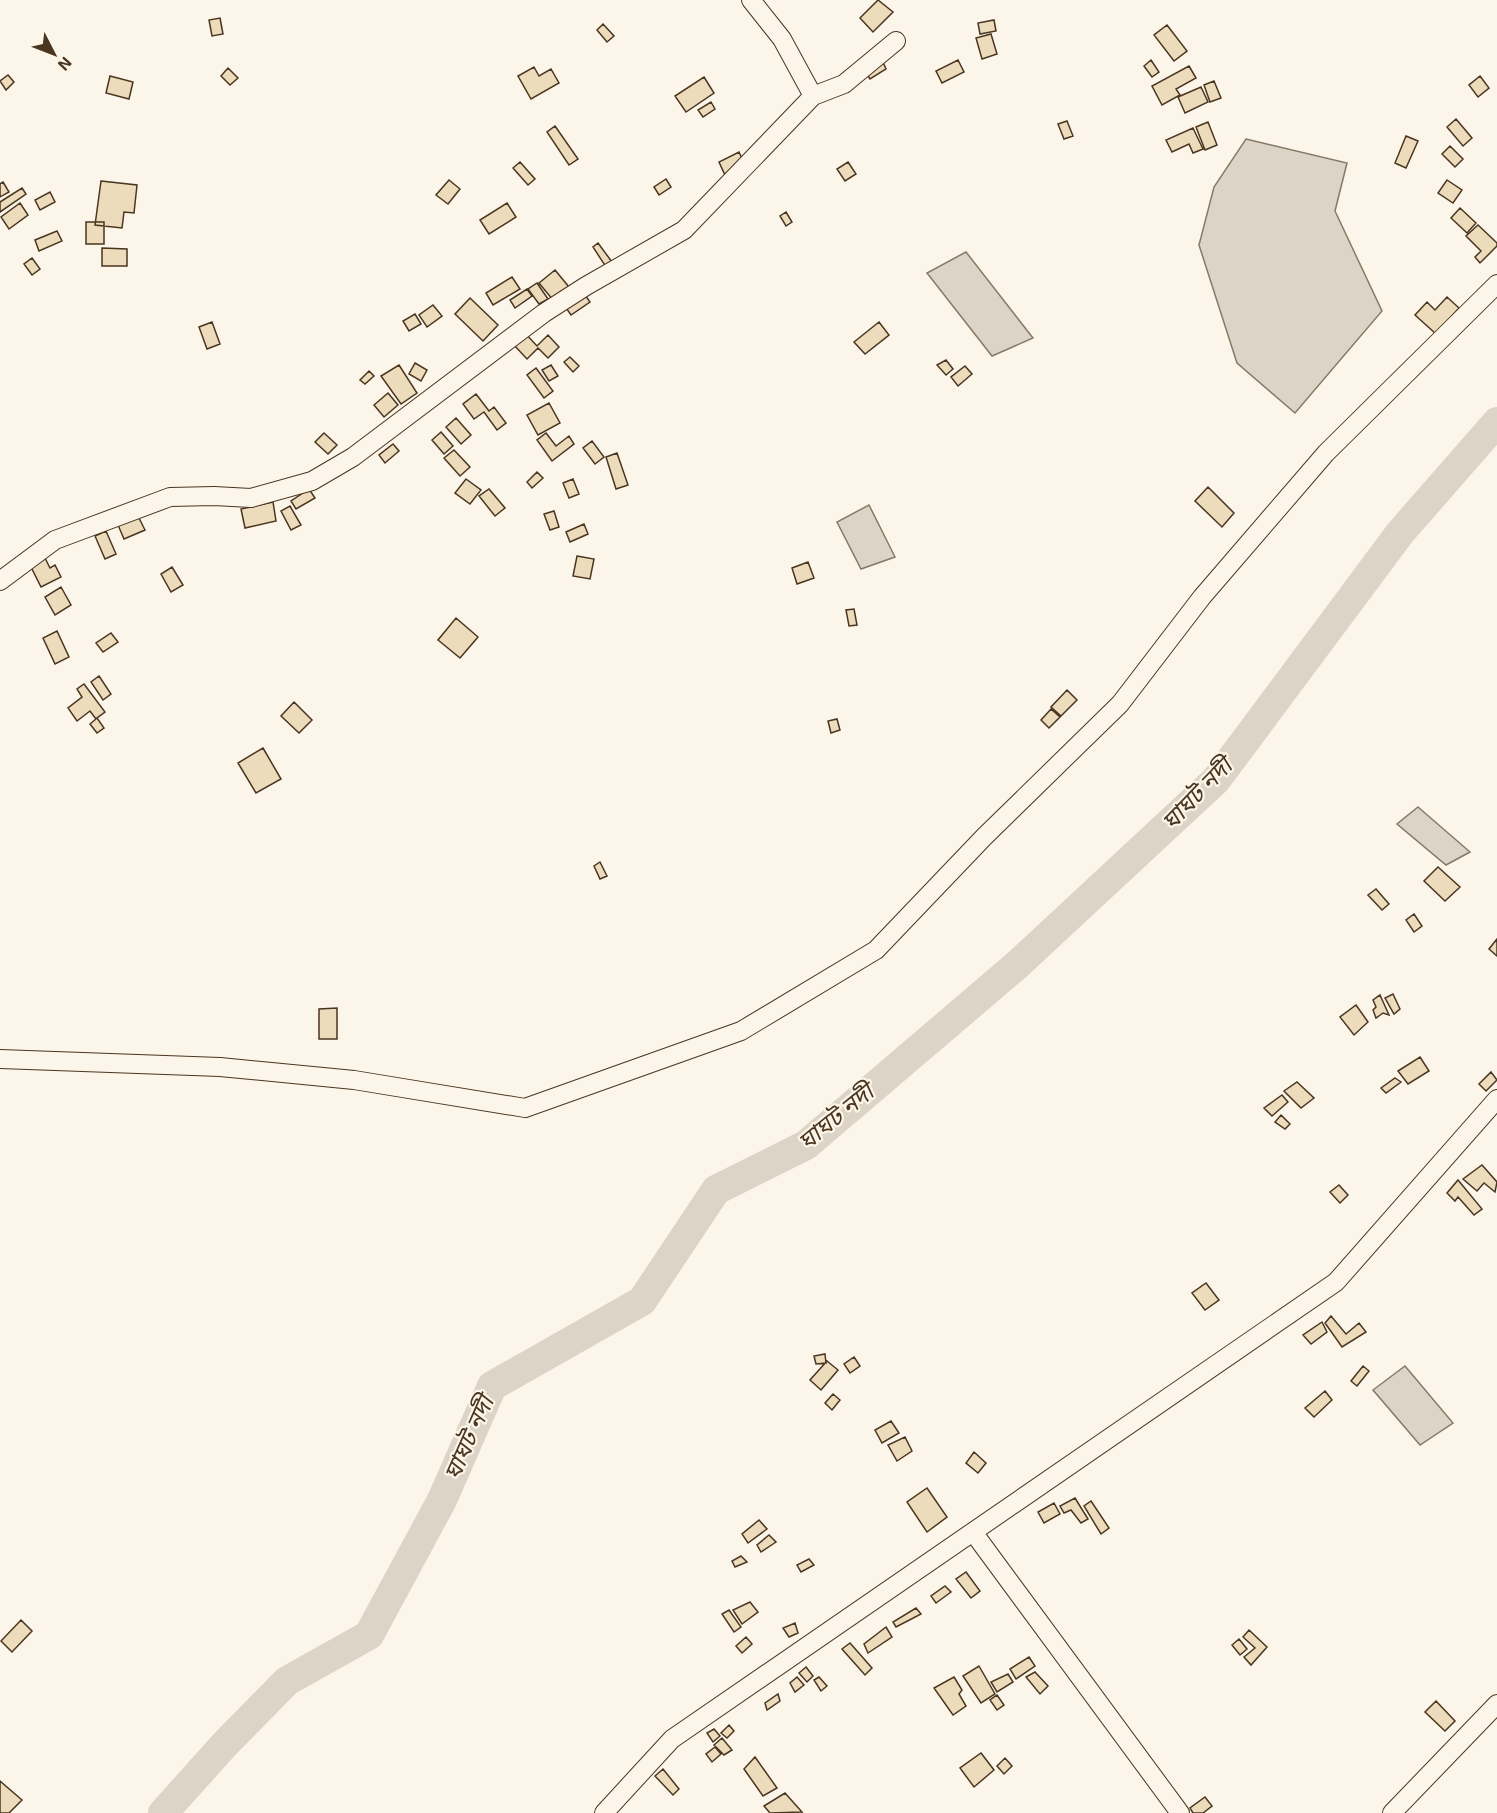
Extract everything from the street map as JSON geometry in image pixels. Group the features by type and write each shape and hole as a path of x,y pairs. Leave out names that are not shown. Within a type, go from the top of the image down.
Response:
{"street":[{"path":"751,0 783,39 813,96"},
{"path":"0,581 55,540 170,497 251,498 312,481 353,457 544,313 586,286 684,230 813,96 844,84 896,41"},
{"path":"0,1059 220,1067 354,1080 525,1108 741,1030 876,950 984,837 1120,704 1202,597 1326,453 1497,284"},
{"path":"604,1813 672,1739 1336,1282 1497,1099"},
{"path":"973,1532 1180,1813"},
{"path":"1392,1813 1497,1704"}],"shaded area":[{"path":"1246,139 1347,163 1335,211 1382,311 1295,413 1237,363 1199,245 1214,187"},
{"path":"966,252 1033,338 992,356 927,273"},
{"path":"869,505 895,557 861,569 837,522"},
{"path":"1418,807 1470,852 1446,865 1397,824"},
{"path":"1405,1366 1453,1423 1420,1445 1373,1390"}],"building":[{"path":"878,0 893,12 873,32 860,18"},
{"path":"220,18 223,34 212,36 209,20"},
{"path":"994,20 996,31 980,34 978,23"},
{"path":"603,24 614,36 607,42 597,30"},
{"path":"1167,25 1187,51 1174,61 1154,35"},
{"path":"991,34 997,54 982,59 976,38"},
{"path":"882,60 886,69 870,79 865,71"},
{"path":"958,60 964,72 942,83 936,71"},
{"path":"1151,60 1159,72 1152,77 1144,66"},
{"path":"1189,66 1196,78 1176,89 1180,95 1162,105 1152,86"},
{"path":"534,67 539,76 551,69 559,83 531,99 518,76"},
{"path":"228,68 238,78 230,85 221,76"},
{"path":"8,75 14,82 6,90 0,81"},
{"path":"110,76 133,82 129,99 106,93"},
{"path":"1480,76 1489,88 1478,97 1469,85"},
{"path":"704,77 714,93 686,112 675,96"},
{"path":"1214,81 1221,98 1210,102 1204,85"},
{"path":"1201,87 1208,102 1185,113 1178,97"},
{"path":"711,102 715,109 703,117 698,110"},
{"path":"1456,119 1472,138 1463,146 1447,127"},
{"path":"1067,121 1073,136 1064,139 1058,124"},
{"path":"1208,122 1217,145 1205,150 1196,127"},
{"path":"555,126 578,159 569,165 547,132"},
{"path":"1193,128 1203,149 1193,153 1189,144 1172,152 1166,140"},
{"path":"1406,136 1418,141 1406,168 1395,163"},
{"path":"1450,146 1463,159 1455,167 1442,154"},
{"path":"739,152 745,165 725,175 719,162"},
{"path":"520,162 535,179 528,185 513,168"},
{"path":"848,162 856,174 845,181 837,169"},
{"path":"666,179 671,187 659,195 654,187"},
{"path":"449,180 460,189 448,204 436,195"},
{"path":"1447,180 1462,190 1453,203 1438,193"},
{"path":"101,181 137,185 134,213 124,212 122,228 95,225"},
{"path":"3,182 9,192 0,197 0,184"},
{"path":"22,188 26,194 0,212 0,202"},
{"path":"50,192 55,202 40,210 35,200"},
{"path":"20,203 28,215 9,229 1,217"},
{"path":"507,203 516,217 489,234 480,220"},
{"path":"1460,208 1476,223 1467,233 1451,218"},
{"path":"786,212 792,222 786,226 780,216"},
{"path":"86,222 104,222 104,244 86,244"},
{"path":"1478,225 1497,243 1497,246 1480,263 1475,257 1481,251 1466,236"},
{"path":"57,231 62,241 39,251 35,240"},
{"path":"598,243 612,262 606,267 593,247"},
{"path":"102,248 127,249 127,266 102,266"},
{"path":"32,258 40,269 32,275 24,264"},
{"path":"555,270 569,287 553,300 539,283"},
{"path":"512,277 520,289 493,305 486,293"},
{"path":"537,283 548,299 539,304 528,289"},
{"path":"527,289 532,296 515,308 510,300"},
{"path":"583,292 590,302 571,315 564,305"},
{"path":"1447,297 1459,308 1436,334 1415,315 1427,302 1435,310"},
{"path":"470,298 498,325 483,341 455,314"},
{"path":"433,305 442,316 427,327 419,315"},
{"path":"415,314 421,324 409,331 403,321"},
{"path":"212,322 220,344 207,349 199,327"},
{"path":"879,322 889,335 865,354 854,342"},
{"path":"524,332 537,346 548,335 559,347 548,358 538,348 527,359 513,344"},
{"path":"570,357 579,366 573,372 564,362"},
{"path":"946,360 953,369 946,375 937,365"},
{"path":"415,363 427,370 421,381 409,374"},
{"path":"399,365 417,393 401,404 381,376"},
{"path":"551,365 558,376 549,381 542,370"},
{"path":"965,366 972,374 958,386 951,377"},
{"path":"536,368 553,391 544,398 527,375"},
{"path":"369,371 374,376 365,384 360,380"},
{"path":"388,393 398,405 384,417 374,405"},
{"path":"476,394 489,411 494,407 506,423 497,430 484,412 474,419 463,404"},
{"path":"549,403 560,423 538,435 527,415"},
{"path":"456,418 471,435 461,444 446,427"},
{"path":"441,432 453,446 444,454 432,440"},
{"path":"324,433 337,445 328,454 315,442"},
{"path":"546,433 556,446 569,436 574,444 552,461 537,440"},
{"path":"592,441 604,457 595,464 583,448"},
{"path":"393,444 399,451 385,463 379,455"},
{"path":"454,450 470,467 460,476 444,458"},
{"path":"617,453 628,485 616,489 606,457"},
{"path":"537,472 543,478 532,488 527,482"},
{"path":"466,479 481,490 470,504 455,493"},
{"path":"573,479 579,494 569,498 563,483"},
{"path":"1208,487 1234,513 1222,527 1195,501"},
{"path":"309,489 315,498 296,509 291,501"},
{"path":"489,489 505,508 495,516 479,496"},
{"path":"273,502 276,521 245,528 241,509"},
{"path":"290,506 301,525 291,530 281,511"},
{"path":"554,511 559,527 550,530 544,514"},
{"path":"138,516 145,530 124,539 118,525"},
{"path":"584,524 588,534 570,542 566,532"},
{"path":"106,531 116,554 105,559 95,536"},
{"path":"44,556 50,568 55,565 61,577 41,587 29,563"},
{"path":"577,556 594,559 590,579 573,576"},
{"path":"808,562 814,578 797,584 792,568"},
{"path":"172,567 183,585 171,592 161,574"},
{"path":"61,587 71,605 55,615 45,597"},
{"path":"854,609 857,625 849,626 846,610"},
{"path":"456,618 478,637 460,658 438,640"},
{"path":"57,631 69,657 55,664 43,638"},
{"path":"111,633 118,642 103,652 96,643"},
{"path":"99,676 111,694 103,700 91,682"},
{"path":"84,684 105,712 97,718 104,728 97,733 90,724 96,719 90,711 77,721 68,708 82,697 77,689"},
{"path":"1067,690 1077,700 1061,716 1051,707"},
{"path":"294,702 312,720 299,733 281,716"},
{"path":"1051,709 1060,717 1049,728 1041,720"},
{"path":"837,719 840,730 831,733 828,721"},
{"path":"263,748 281,779 256,793 238,763"},
{"path":"600,862 607,876 600,879 594,866"},
{"path":"1438,867 1460,887 1445,901 1424,881"},
{"path":"1376,889 1389,904 1382,910 1368,895"},
{"path":"1414,914 1422,926 1414,932 1406,920"},
{"path":"1497,939 1497,956 1489,949"},
{"path":"1393,994 1400,1009 1394,1014 1385,998"},
{"path":"1380,995 1389,1015 1383,1013 1376,1018 1373,1010 1376,1007 1373,1000"},
{"path":"1356,1005 1368,1022 1354,1035 1340,1017"},
{"path":"337,1008 337,1039 319,1039 319,1009"},
{"path":"1420,1057 1429,1071 1408,1084 1398,1071"},
{"path":"1491,1072 1497,1080 1486,1091 1479,1084"},
{"path":"1395,1078 1401,1082 1386,1093 1381,1088"},
{"path":"1297,1082 1314,1098 1301,1108 1284,1091"},
{"path":"1282,1095 1288,1102 1272,1116 1264,1108"},
{"path":"1281,1115 1290,1124 1285,1129 1275,1122"},
{"path":"1482,1165 1497,1182 1495,1192 1484,1183 1477,1191 1463,1179"},
{"path":"1458,1180 1482,1209 1474,1215 1458,1197 1455,1201 1447,1193"},
{"path":"1339,1185 1348,1195 1340,1203 1330,1192"},
{"path":"1206,1283 1219,1300 1205,1310 1192,1293"},
{"path":"1331,1316 1346,1334 1359,1323 1366,1332 1342,1347 1325,1323"},
{"path":"1322,1322 1327,1332 1311,1344 1303,1335"},
{"path":"825,1354 826,1363 816,1364 814,1356"},
{"path":"854,1357 860,1366 850,1373 844,1364"},
{"path":"827,1361 838,1370 821,1390 810,1380"},
{"path":"1363,1366 1369,1371 1357,1386 1351,1381"},
{"path":"1325,1391 1332,1400 1314,1417 1305,1408"},
{"path":"833,1394 840,1400 832,1410 825,1403"},
{"path":"891,1421 899,1433 882,1443 875,1430"},
{"path":"905,1437 912,1451 897,1461 888,1445"},
{"path":"974,1452 986,1463 978,1473 966,1463"},
{"path":"927,1488 947,1517 927,1532 907,1502"},
{"path":"1075,1498 1088,1519 1081,1523 1071,1510 1064,1513 1060,1506"},
{"path":"1091,1501 1109,1528 1101,1534 1084,1506"},
{"path":"1054,1503 1060,1514 1044,1523 1038,1512"},
{"path":"759,1520 767,1529 748,1543 742,1534"},
{"path":"769,1535 776,1542 761,1552 757,1545"},
{"path":"741,1556 747,1562 735,1567 732,1561"},
{"path":"809,1559 814,1565 801,1572 797,1565"},
{"path":"966,1572 980,1591 971,1598 956,1579"},
{"path":"945,1586 951,1592 936,1603 931,1596"},
{"path":"750,1602 758,1612 742,1624 733,1610"},
{"path":"916,1608 921,1614 896,1627 893,1622"},
{"path":"729,1610 741,1627 734,1632 722,1614"},
{"path":"21,1620 32,1631 12,1652 1,1641"},
{"path":"795,1623 798,1633 789,1637 783,1628"},
{"path":"886,1627 892,1637 868,1653 864,1644"},
{"path":"1249,1630 1267,1647 1251,1665 1244,1657 1255,1648 1243,1637"},
{"path":"746,1637 752,1644 742,1653 736,1646"},
{"path":"1239,1639 1247,1649 1240,1655 1232,1645"},
{"path":"850,1643 872,1668 865,1675 842,1649"},
{"path":"1029,1657 1035,1666 1016,1679 1010,1669"},
{"path":"979,1666 995,1694 981,1703 963,1676"},
{"path":"806,1667 813,1676 807,1682 799,1673"},
{"path":"1035,1672 1048,1686 1040,1694 1026,1677"},
{"path":"1008,1674 1013,1682 997,1692 991,1682"},
{"path":"797,1677 804,1685 795,1692 790,1683"},
{"path":"819,1677 827,1686 821,1691 814,1680"},
{"path":"954,1677 962,1690 959,1694 966,1706 953,1715 934,1688"},
{"path":"778,1694 780,1701 767,1710 765,1703"},
{"path":"997,1695 1004,1705 997,1710 990,1700"},
{"path":"1436,1701 1455,1721 1445,1731 1425,1712"},
{"path":"729,1725 734,1731 727,1738 721,1733"},
{"path":"714,1729 720,1736 713,1742 707,1733"},
{"path":"722,1738 732,1750 724,1755 714,1745"},
{"path":"715,1747 721,1754 712,1762 706,1754"},
{"path":"981,1753 994,1770 974,1787 960,1768"},
{"path":"755,1757 777,1788 763,1796 744,1769"},
{"path":"1005,1758 1012,1766 1004,1774 997,1766"},
{"path":"663,1769 679,1789 673,1795 655,1776"},
{"path":"0,1781 22,1800 9,1813 0,1813"},
{"path":"785,1793 802,1812 770,1813 764,1806"},
{"path":"1205,1797 1212,1806 1203,1813 1193,1813 1190,1808"}],"waterway":[{"name":"ঘাঘট নদী","path":"163,1813 225,1744 287,1681 369,1635 442,1500 492,1386 642,1301 716,1190 806,1145 1017,965 1216,780 1400,533 1497,422"}]}
